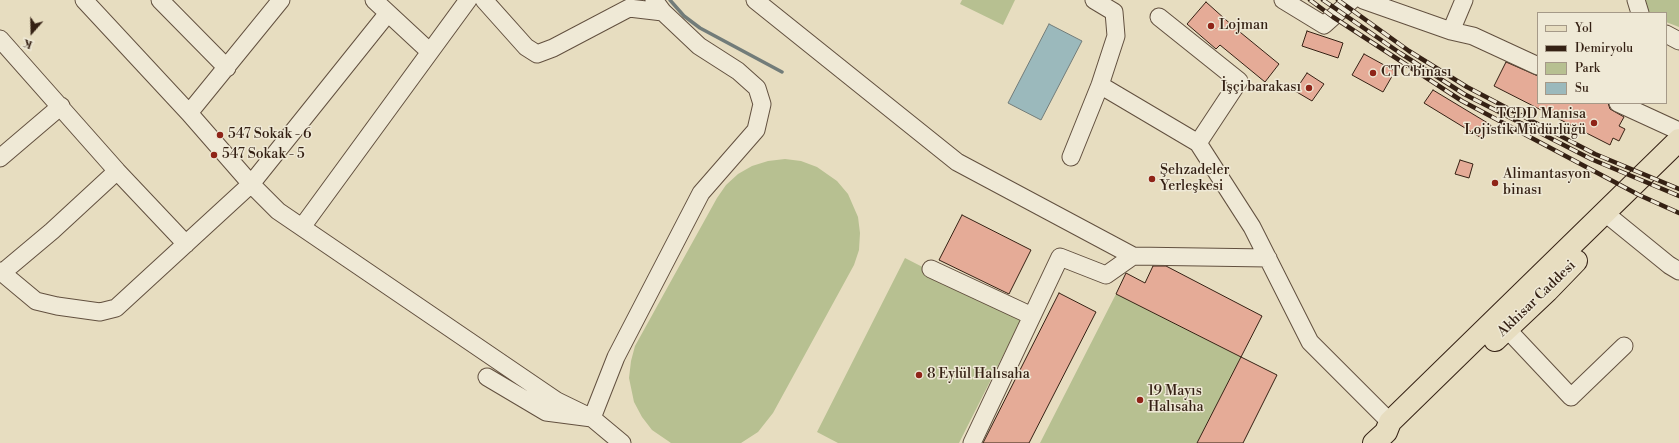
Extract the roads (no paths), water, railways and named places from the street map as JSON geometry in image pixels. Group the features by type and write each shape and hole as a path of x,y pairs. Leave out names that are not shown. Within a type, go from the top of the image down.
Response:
{"main road":[{"path":"1610,217 1679,140"},
{"name":"Akhisar Caddesi","path":"1383,432 1398,428 1502,324 1547,291 1610,217 1679,157"}],"street":[{"path":"84,0 251,184 278,211 557,402 592,418 622,443"},
{"path":"160,0 227,68"},
{"path":"189,114 281,0"},
{"path":"374,0 430,52"},
{"path":"302,227 468,0"},
{"path":"484,0 526,47 537,54 553,48 628,8 659,6 699,46 743,75 756,88 762,104 756,130 701,193 616,357 592,418"},
{"path":"755,0 957,162 1133,256 1268,258"},
{"path":"1071,158 1100,85 1116,36 1114,12 1094,0"},
{"path":"1283,0 1324,25 1352,0"},
{"path":"1363,0 1451,31 1473,36 1537,66"},
{"path":"1451,31 1464,0"},
{"path":"1636,0 1640,12"},
{"path":"117,170 52,231 1,272 36,301 57,306 100,312 116,308 251,184 388,13"},
{"path":"1159,18 1239,80 1198,143"},
{"path":"1667,34 1679,40"},
{"path":"0,39 117,170 186,244"},
{"path":"1100,85 1198,143 1252,227 1310,342 1383,432"},
{"path":"1620,104 1679,131"},
{"path":"0,158 61,106"},
{"path":"1610,217 1669,265 1679,271"},
{"path":"972,443 1060,257 1106,275 1133,256"},
{"path":"931,269 1032,316"},
{"path":"1502,324 1571,397 1624,346"},
{"path":"487,377 546,412 592,418"}],"water":[{"path":"1049,24 1082,41 1041,120 1008,103"}],"waterway":[{"path":"670,0 684,16 700,28 782,72"}],"railway":[{"path":"1310,0 1333,17 1462,101 1639,195 1679,213"},
{"path":"1323,0 1400,53 1464,94 1591,159 1679,196"},
{"path":"1338,0 1409,51 1467,87 1595,154 1679,189"}],"place":[{"name":"Lojman","path":"1211,26"},
{"name":"CTC binası","path":"1373,73"},
{"name":"İşçi barakası","path":"1309,88"},
{"name":"TCDD Manisa Lojistik Müdürlüğü","path":"1594,123"},
{"name":"547 Sokak - 6","path":"220,135"},
{"name":"547 Sokak - 5","path":"214,155"},
{"name":"Şehzadeler Yerleşkesi","path":"1152,179"},
{"name":"Alimantasyon binası","path":"1495,183"},
{"name":"8 Eylül Halısaha","path":"919,375"},
{"name":"19 Mayıs Halısaha","path":"1140,400"}]}
